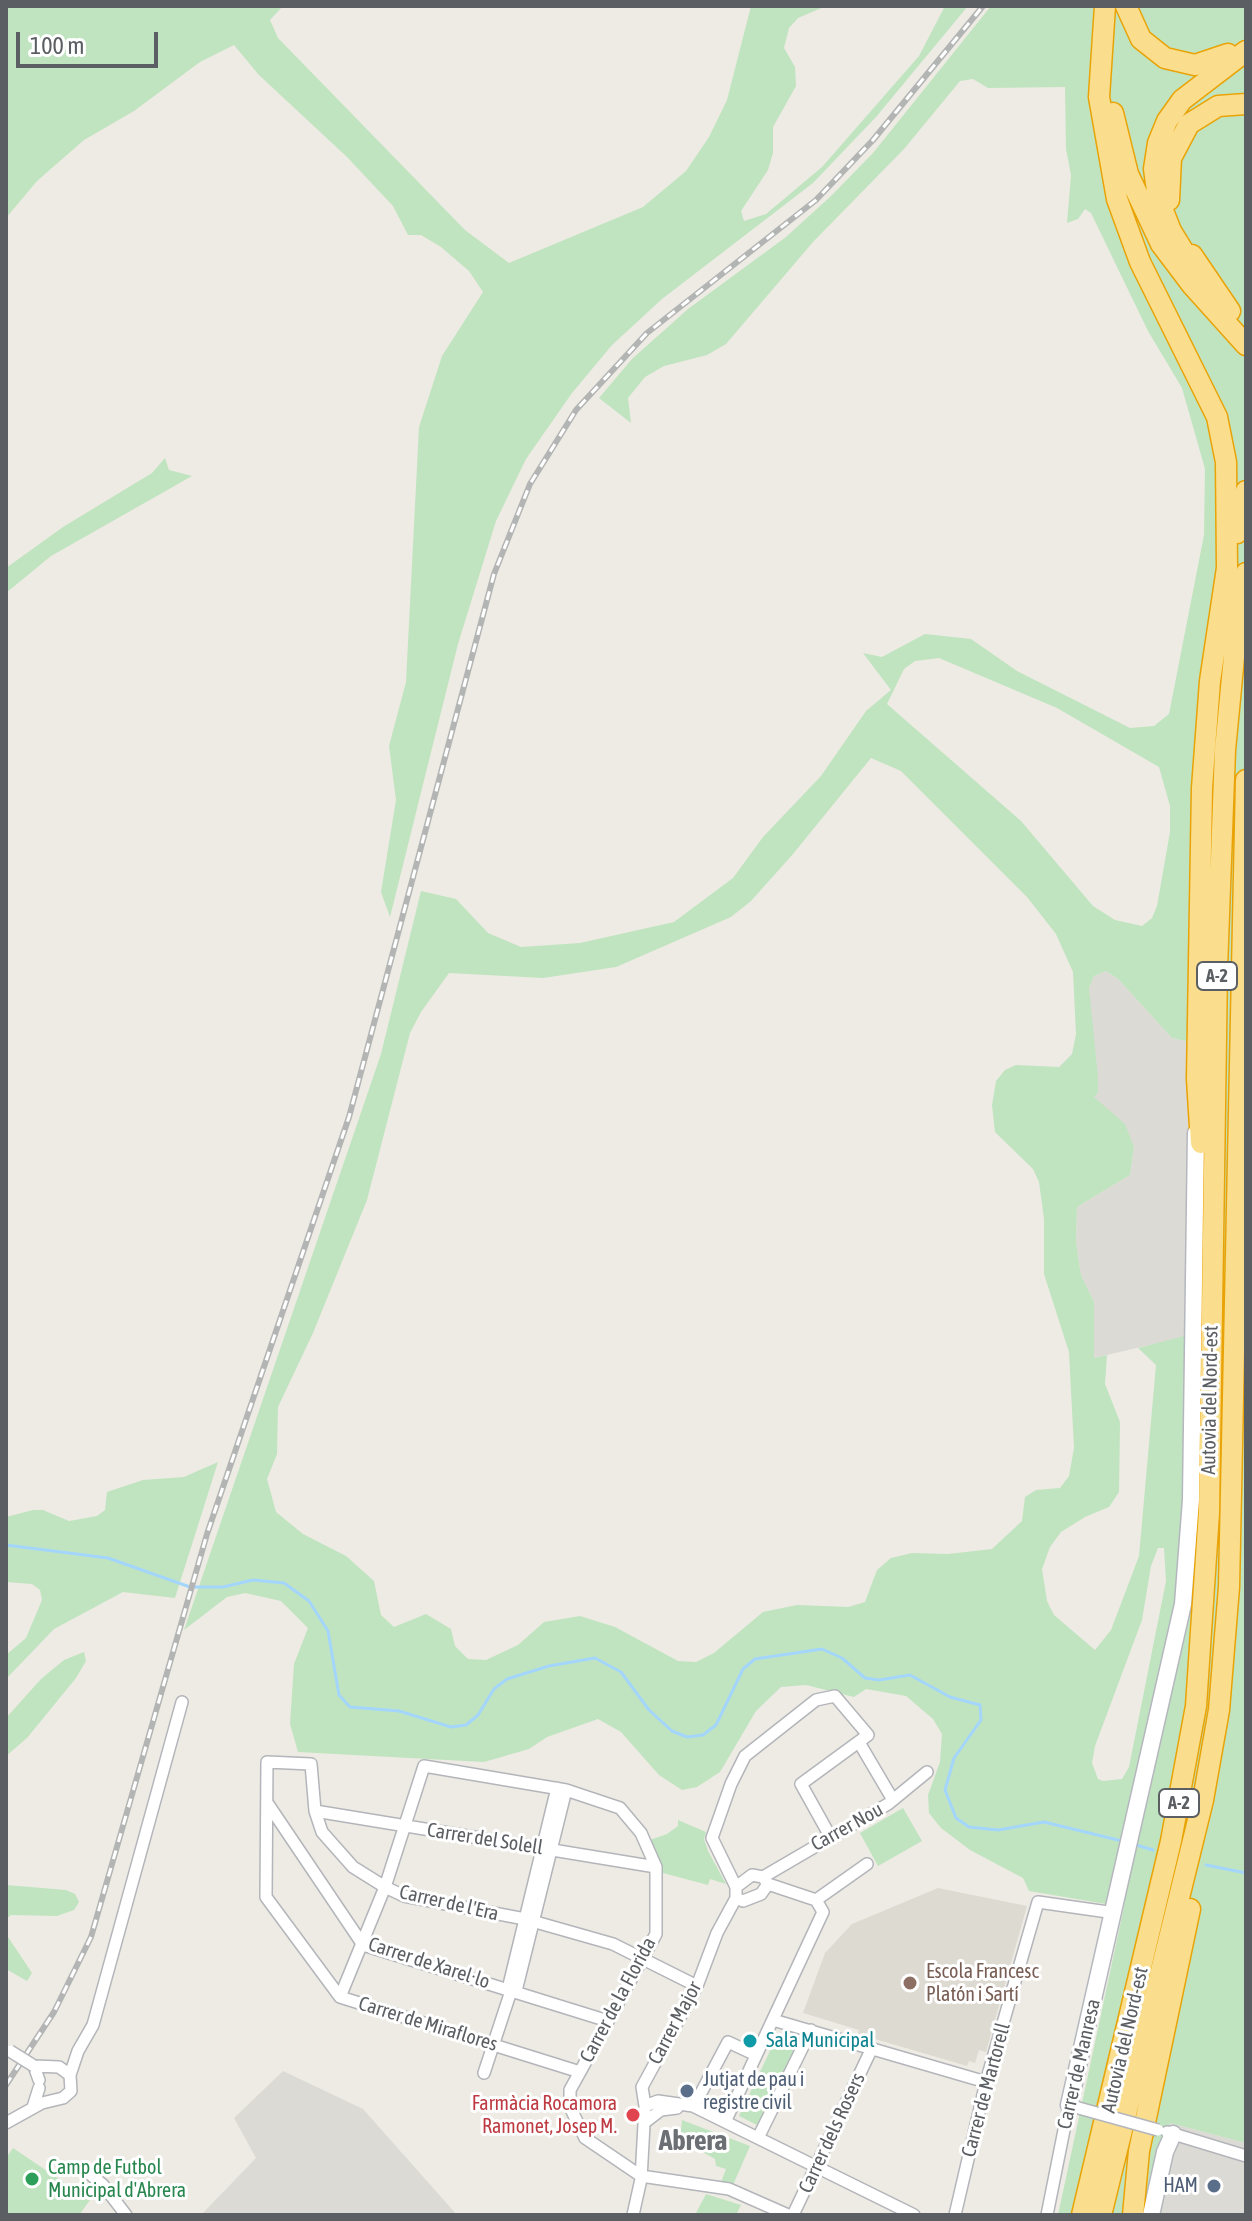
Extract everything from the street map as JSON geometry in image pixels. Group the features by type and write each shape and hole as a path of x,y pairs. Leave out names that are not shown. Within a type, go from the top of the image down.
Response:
{"highway":[{"path":"1107,6 1106,54 1110,98 1134,192 1161,244 1243,334"},
{"path":"1107,6 1099,97 1111,176 1140,262 1217,417 1226,462 1236,570"},
{"path":"1126,6 1141,39 1156,53 1174,62 1204,64 1246,44"},
{"path":"1243,334 1171,231 1158,198 1154,169 1162,130 1174,110 1193,88 1246,51"},
{"path":"1243,334 1178,229 1169,197 1168,177 1177,141 1195,118 1218,106 1246,104"},
{"path":"1210,1382 1201,1257 1203,1198 1197,1079 1202,788 1210,681 1236,570 1246,491"},
{"name":"Autovia del Nord-est","path":"1082,2215 1171,1841 1196,1706 1209,1512 1217,969 1225,750 1239,605 1236,570"},
{"name":"Autovia del Nord-est","path":"1101,2215 1203,1800 1216,1732 1229,1587 1244,1045 1241,954 1246,780"},
{"path":"1133,2215 1139,2151 1161,2033 1211,1804 1216,1732"}],"street":[{"name":"Carrer de Manresa","path":"1047,2215 1177,1641 1186,1584 1191,1500 1197,1079"},
{"path":"766,1880 752,1901 736,1892 712,1838 731,1784 745,1756 816,1700 835,1696 868,1735 860,1744 801,1784 830,1836"},
{"path":"6,2123 33,2107 63,2098 71,2091 70,2075 78,2051 93,2025 182,1702"},
{"path":"860,1744 893,1800"},
{"name":"Carrer de l'Era","path":"267,1762 311,1764 315,1811 322,1832 353,1867 385,1887 404,1896 529,1920 613,1944 697,1986"},
{"name":"Carrer de Miraflores","path":"267,1762 266,1897 340,1997 580,2072"},
{"name":"Carrer de la Florida","path":"406,1826 424,1766 562,1789 620,1808 641,1833 656,1867 656,1934 570,2090 570,2107 585,2138 641,2176"},
{"name":"Carrer Nou","path":"766,1880 830,1836 893,1800 927,1772"},
{"path":"484,2073 511,1991 562,1789"},
{"name":"Carrer de Xarel·lo","path":"268,1804 363,1945 608,2021"},
{"name":"Carrer del Solell","path":"315,1811 656,1867"},
{"path":"340,1997 363,1945 406,1826"},
{"path":"816,1900 867,1864"},
{"path":"736,1892 752,1875 816,1900 823,1912"},
{"path":"726,2120 838,1885"},
{"name":"Carrer Major","path":"634,2215 641,2176 645,2106 642,2087 697,1986 736,1892"},
{"name":"Carrer de Martorell","path":"955,2215 986,2082 1038,1902 1115,1913"},
{"path":"773,2020 986,2082"},
{"path":"759,2136 811,2030"},
{"path":"694,2106 728,2042 756,2055"},
{"path":"8,2050 34,2066 54,2067 70,2075"},
{"name":"Carrer dels Rosers","path":"791,2215 871,2050"},
{"path":"33,2107 39,2084 54,2067 78,2051"},
{"path":"34,2066 39,2084 53,2100"},
{"path":"645,2106 658,2101 694,2106 709,2112 914,2215"},
{"path":"645,2106 661,2110 709,2112"},
{"path":"1072,2106 1246,2156"},
{"path":"644,2123 661,2110"},
{"path":"1151,2215 1165,2152 1166,2132"},
{"path":"85,2170 103,2185 126,2215"},
{"path":"641,2176 729,2189 791,2215"}],"shaded area":[{"path":"1106,971 1118,979 1172,1038 1190,1042 1184,1337 1094,1358 1094,1302 1081,1275 1076,1242 1077,1207 1130,1175 1134,1147 1093,1097 1089,988 1094,976"},
{"name":"Escola Francesc Platón i Sartí","path":"938,1888 1027,1906 986,2052 979,2050 975,2063 969,2061 967,2066 858,2034 859,2030 803,2013 825,1953 852,1924"},
{"path":"283,2071 363,2109 457,2215 201,2215 256,2158 234,2118"},
{"path":"1170,2123 1246,2143 1246,2215 1149,2215"}],"green space":[{"path":"6,6 283,6 270,20 278,38 465,230 509,263 643,207 686,171 709,137 727,100 751,6 826,6 798,18 789,28 784,48 795,67 796,86 773,127 773,153 768,170 741,211 744,221 766,214 822,167 919,56 945,6 968,6 876,117 813,183 662,299 612,345 572,393 526,459 496,521 458,644 390,917 381,892 396,800 389,746 406,682 419,427 442,356 483,292 469,271 441,247 421,235 408,235 393,206 347,157 259,75 234,45 200,62 134,111 84,140 37,181 6,218"},
{"path":"991,6 1246,6 1246,2143 1170,2123 1149,2215 1058,2215 1124,1907 1029,1891 1023,1878 970,1850 941,1828 929,1813 928,1795 940,1762 942,1734 933,1719 906,1696 866,1689 854,1697 806,1685 781,1687 756,1711 720,1772 697,1787 682,1790 659,1775 621,1732 598,1719 547,1737 529,1749 484,1762 298,1752 290,1724 294,1664 308,1628 281,1601 245,1593 227,1597 184,1630 381,1054 421,891 456,899 488,933 521,947 580,943 674,922 733,878 763,837 821,776 866,711 891,690 863,653 882,657 925,634 971,639 1017,671 1130,728 1154,726 1169,714 1204,535 1205,469 1182,388 1148,331 1091,213 1085,209 1078,219 1067,223 1071,175 1066,149 1065,87 988,88 973,79 960,81 904,149 813,242 726,344 707,355 664,366 645,377 628,398 631,423 599,398 632,359 688,309 786,237 873,153","holes":["939,658 1057,708 1159,767 1170,806 1170,832 1157,906 1152,918 1142,926 1115,920 1093,906 1021,821 887,704 904,669 915,661","871,758 901,771 1027,897 1056,934 1073,972 1076,1034 1072,1054 1059,1067 1016,1065 1005,1070 996,1081 992,1105 995,1132 1033,1169 1039,1182 1044,1219 1044,1274 1069,1352 1074,1448 1069,1476 1060,1488 1036,1490 1025,1497 1022,1521 992,1549 948,1554 912,1553 891,1558 877,1570 865,1602 848,1607 797,1605 763,1612 714,1653 696,1662 678,1661 615,1627 580,1616 544,1622 518,1645 486,1660 468,1659 455,1646 451,1629 426,1614 394,1627 381,1615 374,1581 346,1556 303,1534 276,1512 267,1479 277,1454 278,1407 313,1333 367,1200 410,1033 449,973 543,978 616,967 731,917 751,901","1106,971 1118,979 1172,1038 1190,1042 1184,1336 1138,1348 1156,1365 1139,1556 1111,1630 1095,1650 1054,1615 1047,1601 1042,1569 1050,1547 1061,1532 1109,1507 1119,1492 1120,1422 1105,1384 1107,1355 1094,1358 1094,1302 1081,1275 1076,1242 1077,1207 1130,1175 1134,1147 1125,1124 1094,1097 1098,1092 1098,1077 1089,988 1094,976","1158,1548 1164,1548 1166,1581 1129,1767 1122,1779 1103,1781 1098,1779 1092,1763 1095,1746 1142,1620 1151,1566"]},
{"path":"165,458 169,470 192,476 51,556 6,593 6,568 63,527 152,473"},
{"path":"218,1462 175,1598 123,1592 54,1629 6,1679 6,1655 26,1638 42,1600 40,1590 32,1584 6,1582 6,1517 33,1510 43,1510 69,1521 97,1516 105,1510 107,1492 143,1480 184,1477"},
{"path":"84,1652 86,1661 76,1678 27,1738 6,1756 6,1718 41,1679 64,1660"},
{"path":"903,1808 922,1841 878,1866 860,1833"},
{"path":"678,1820 706,1832 704,1839 708,1851 726,1884 710,1879 708,1885 663,1873 650,1840 667,1834 678,1826"},
{"path":"6,1885 66,1890 75,1894 79,1902 74,1910 57,1916 11,1915 6,1919"},
{"path":"6,1934 32,1973 27,1981 6,1969"},
{"path":"778,2034 801,2044 759,2126 739,2116"},
{"path":"682,2120 750,2146 733,2185 721,2182 726,2169 716,2166 715,2159 680,2139"},
{"name":"Camp de Futbol Municipal d'Abrera","path":"13,2148 90,2200 79,2215 6,2215 6,2158"},
{"path":"706,2194 741,2205 736,2215 695,2215"}],"waterway":[{"path":"6,1545 108,1558 190,1587 223,1587 253,1580 284,1583 309,1601 328,1631 339,1695 350,1707 399,1711 451,1727 466,1725 478,1715 494,1689 507,1679 549,1666 595,1658 621,1672 649,1710 672,1731 687,1737 703,1735 716,1725 743,1669 755,1659 822,1649 842,1658 865,1678 879,1680 910,1675 950,1697 980,1705 981,1720 954,1758 945,1790 956,1818 969,1827 998,1830 1044,1822 1122,1841"},
{"path":"1133,1844 1153,1850"},
{"path":"1206,1865 1246,1873"}],"railway":[{"path":"6,2085 54,2012 91,1937 207,1534 349,1117 494,574 530,484 576,410 647,333 816,200 873,140 983,6"}],"place":[{"name":"Escola Francesc Platón i Sartí","path":"910,1983"},
{"name":"Sala Municipal","path":"750,2041"},
{"name":"Jutjat de pau i registre civil","path":"687,2091"},
{"name":"Farmàcia Rocamora Ramonet, Josep M.","path":"633,2115"},
{"name":"Camp de Futbol Municipal d'Abrera","path":"32,2179"},
{"name":"HAM","path":"1214,2186"}],"district":[{"name":"Abrera","path":"693,2141"}]}
